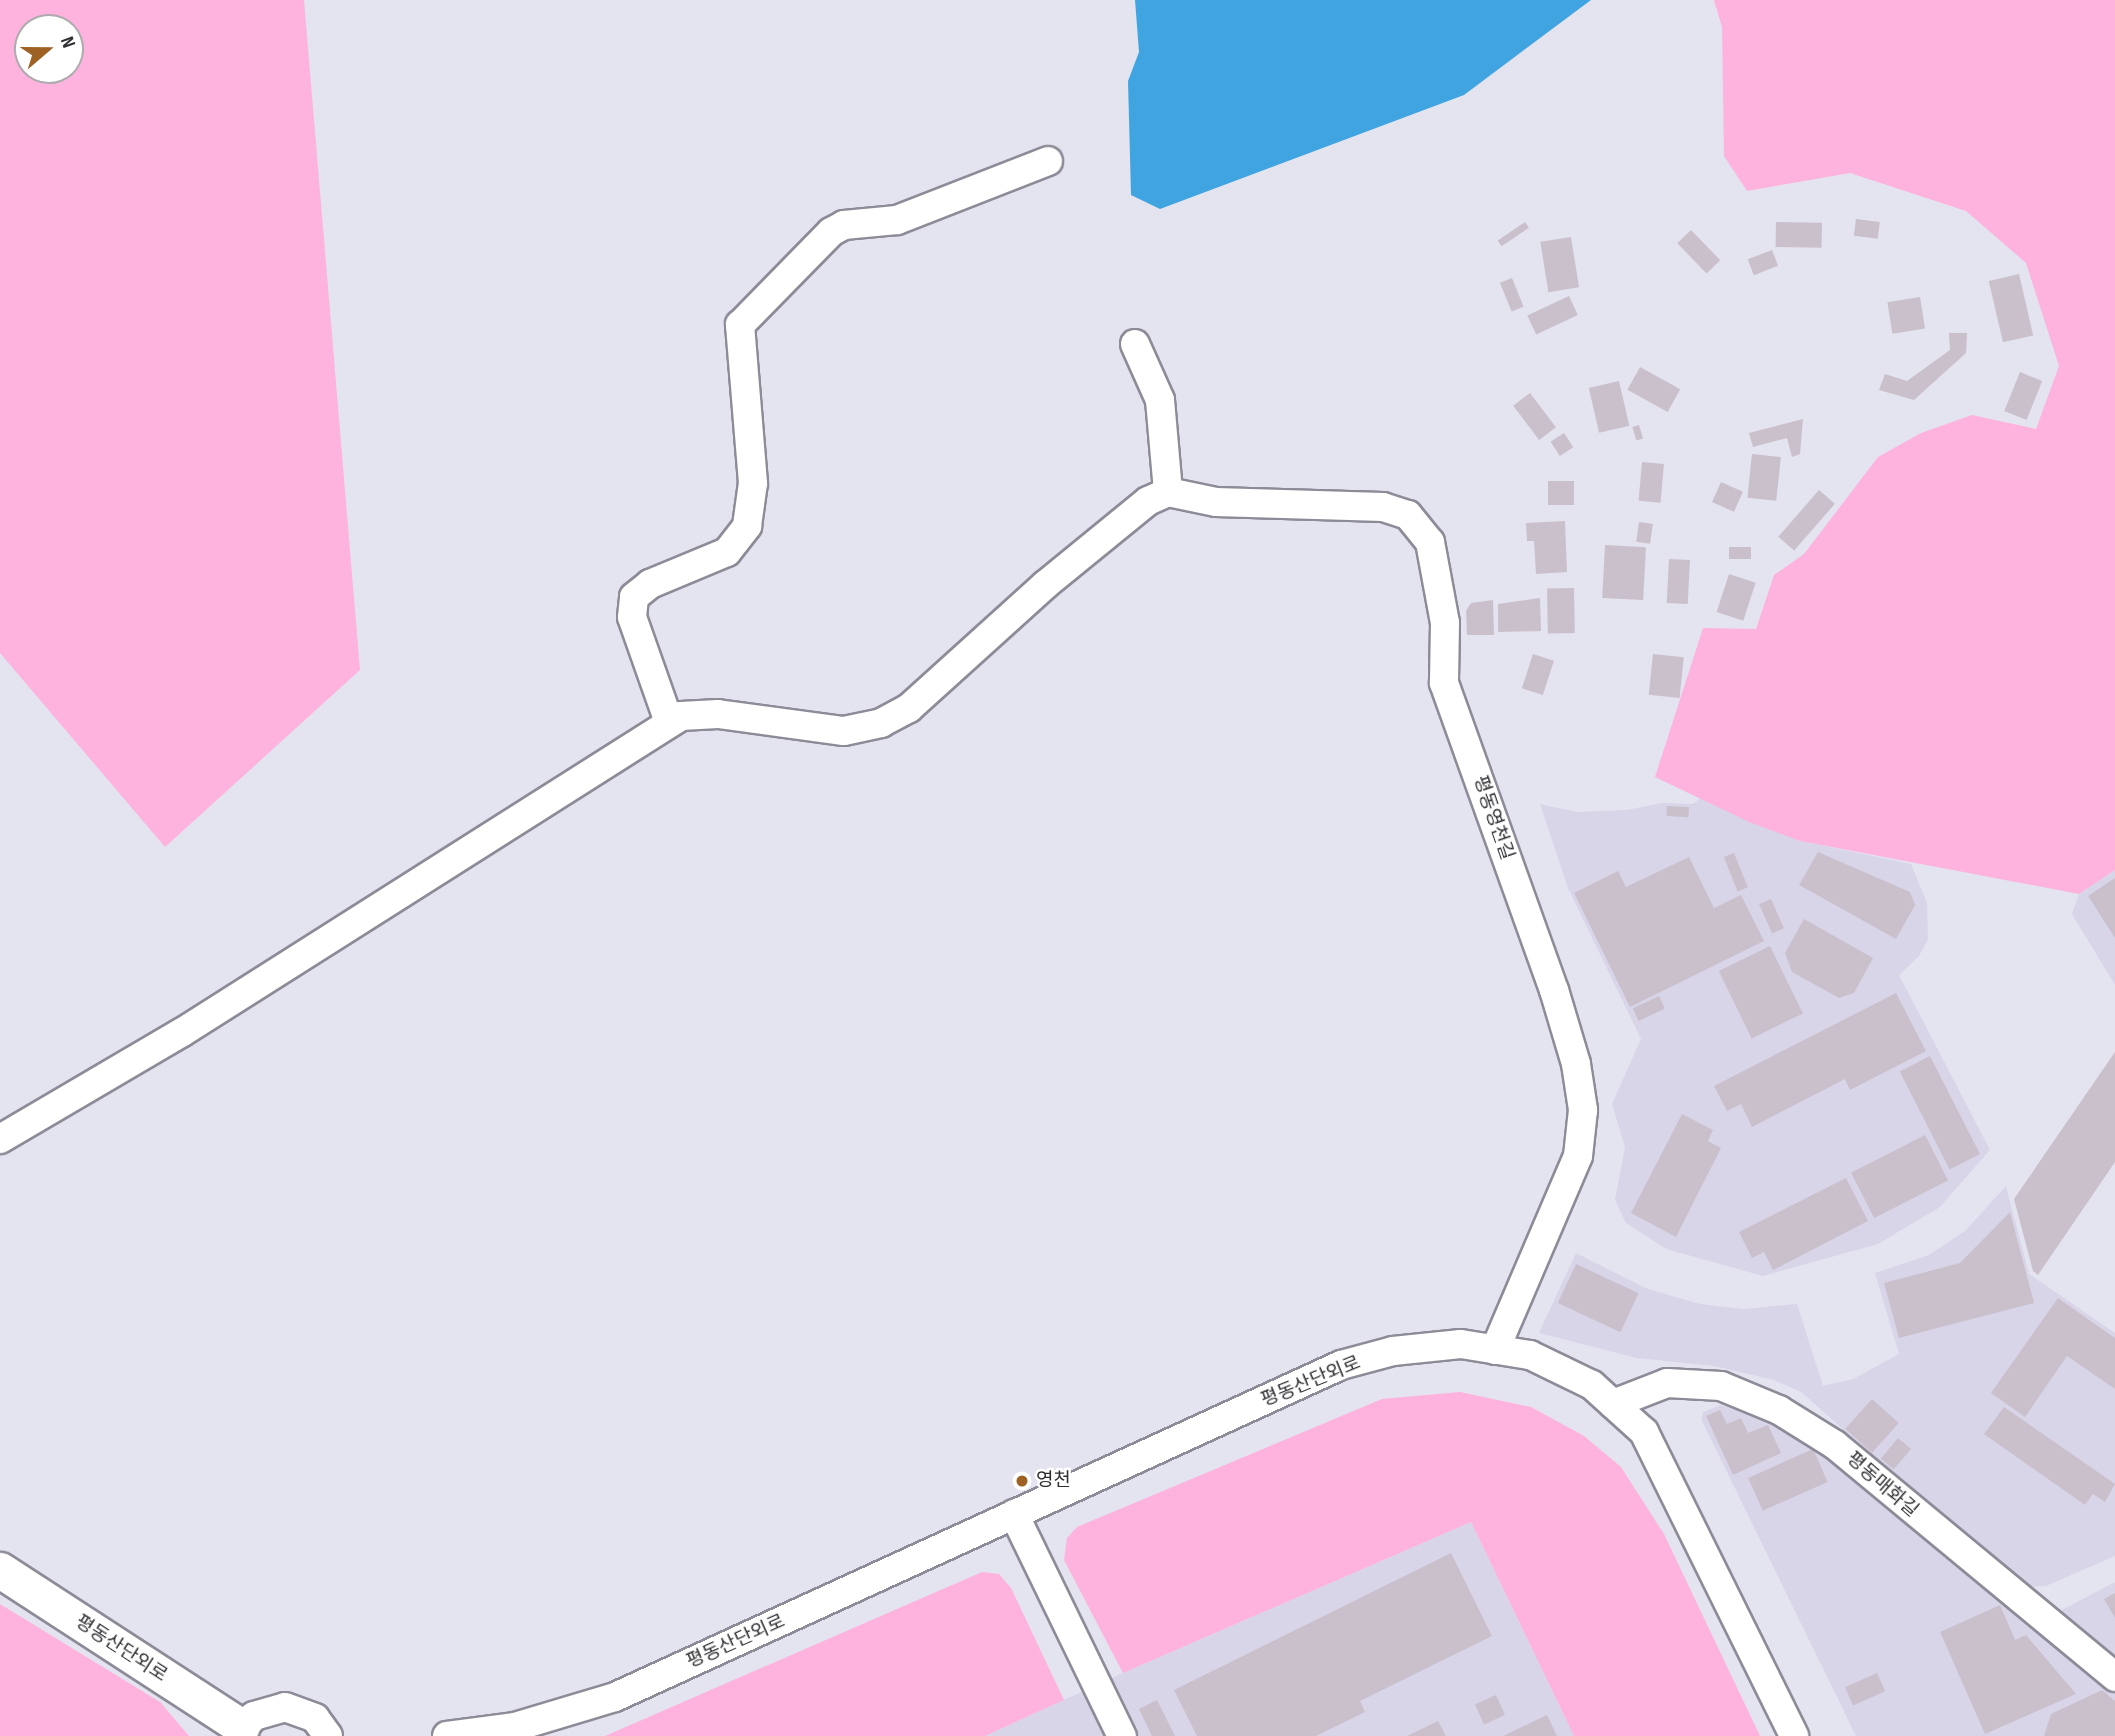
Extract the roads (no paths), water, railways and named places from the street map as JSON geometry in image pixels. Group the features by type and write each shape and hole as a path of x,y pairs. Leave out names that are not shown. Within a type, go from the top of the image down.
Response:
{"street":[{"path":"669,722 632,617 634,597 650,584 727,552 747,526 753,483 738,336 744,318 831,232 844,225 897,220 1048,161"},
{"path":"0,1139 181,1033 669,722 695,713 844,731 881,723 909,708 1045,585 1148,501 1168,492 1160,400 1135,344"},
{"name":"평동영천길","path":"1168,492 1216,502 1383,508 1408,515 1430,542 1446,623 1444,683 1554,990 1576,1064 1583,1110 1578,1156 1495,1350"},
{"name":"평동산단외로","path":"447,1736 515,1727 615,1697 1341,1365 1393,1351 1461,1344 1530,1355 1592,1385 1644,1432 1794,1736"},
{"name":"평동매화길","path":"1613,1404 1667,1383 1721,1386 1779,1410 1835,1445 2115,1678"},
{"path":"1014,1514 1122,1736"},
{"name":"평동산단외로","path":"0,1570 239,1732"},
{"path":"239,1732 254,1716 285,1707 315,1718 328,1736"}],"water":[{"path":"1135,0 1591,0 1464,95 1160,209 1131,195 1128,81 1139,52"}],"place":[{"name":"영천","path":"1022,1481"}]}
